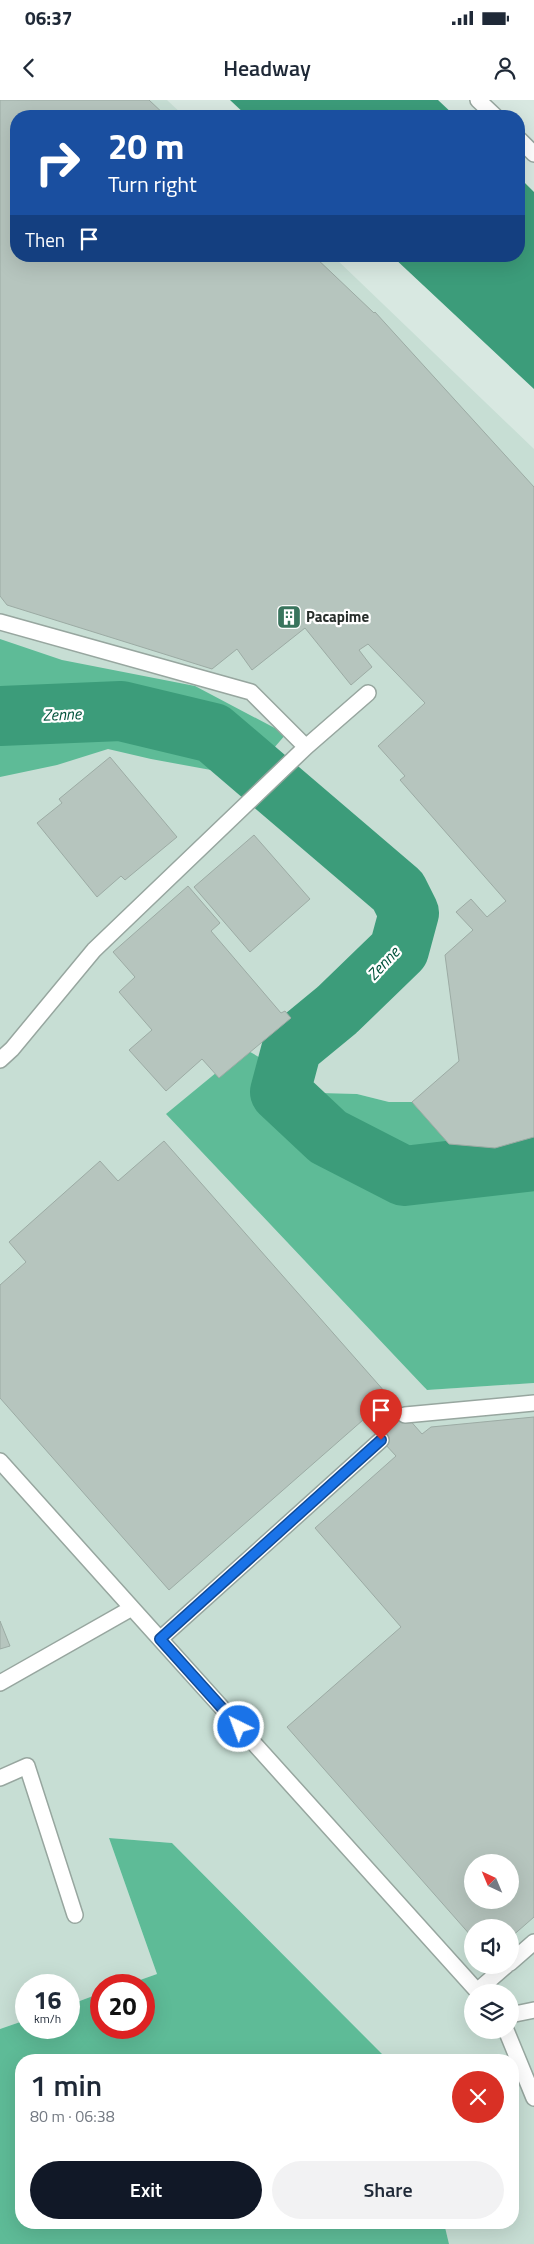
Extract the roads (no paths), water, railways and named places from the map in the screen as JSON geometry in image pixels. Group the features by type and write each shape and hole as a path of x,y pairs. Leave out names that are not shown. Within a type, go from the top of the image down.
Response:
{"lane":[{"path":"478,100 489,110"},
{"path":"525,145 534,154"},
{"path":"0,622 252,692 306,747"},
{"path":"0,1060 12,1049 94,950 306,747 368,693"},
{"path":"405,1416 534,1403"},
{"path":"160,1639 381,1440"},
{"path":"0,1461 471,1984"},
{"path":"0,1683 132,1608"},
{"path":"0,1778 28,1766 75,1915"},
{"path":"519,1955 534,1942"},
{"path":"487,1984 498,1974"},
{"path":"519,2013 534,2010"},
{"path":"510,2039 516,2054"},
{"path":"519,2062 534,2098"}],"waterway":[{"name":"Zenne","path":"0,716 121,711 213,733 398,891 409,913 399,950 337,1010 292,1047 280,1092 328,1137 404,1176 534,1161"}],"place":[{"name":"Pacapime","path":"289,617"}]}
